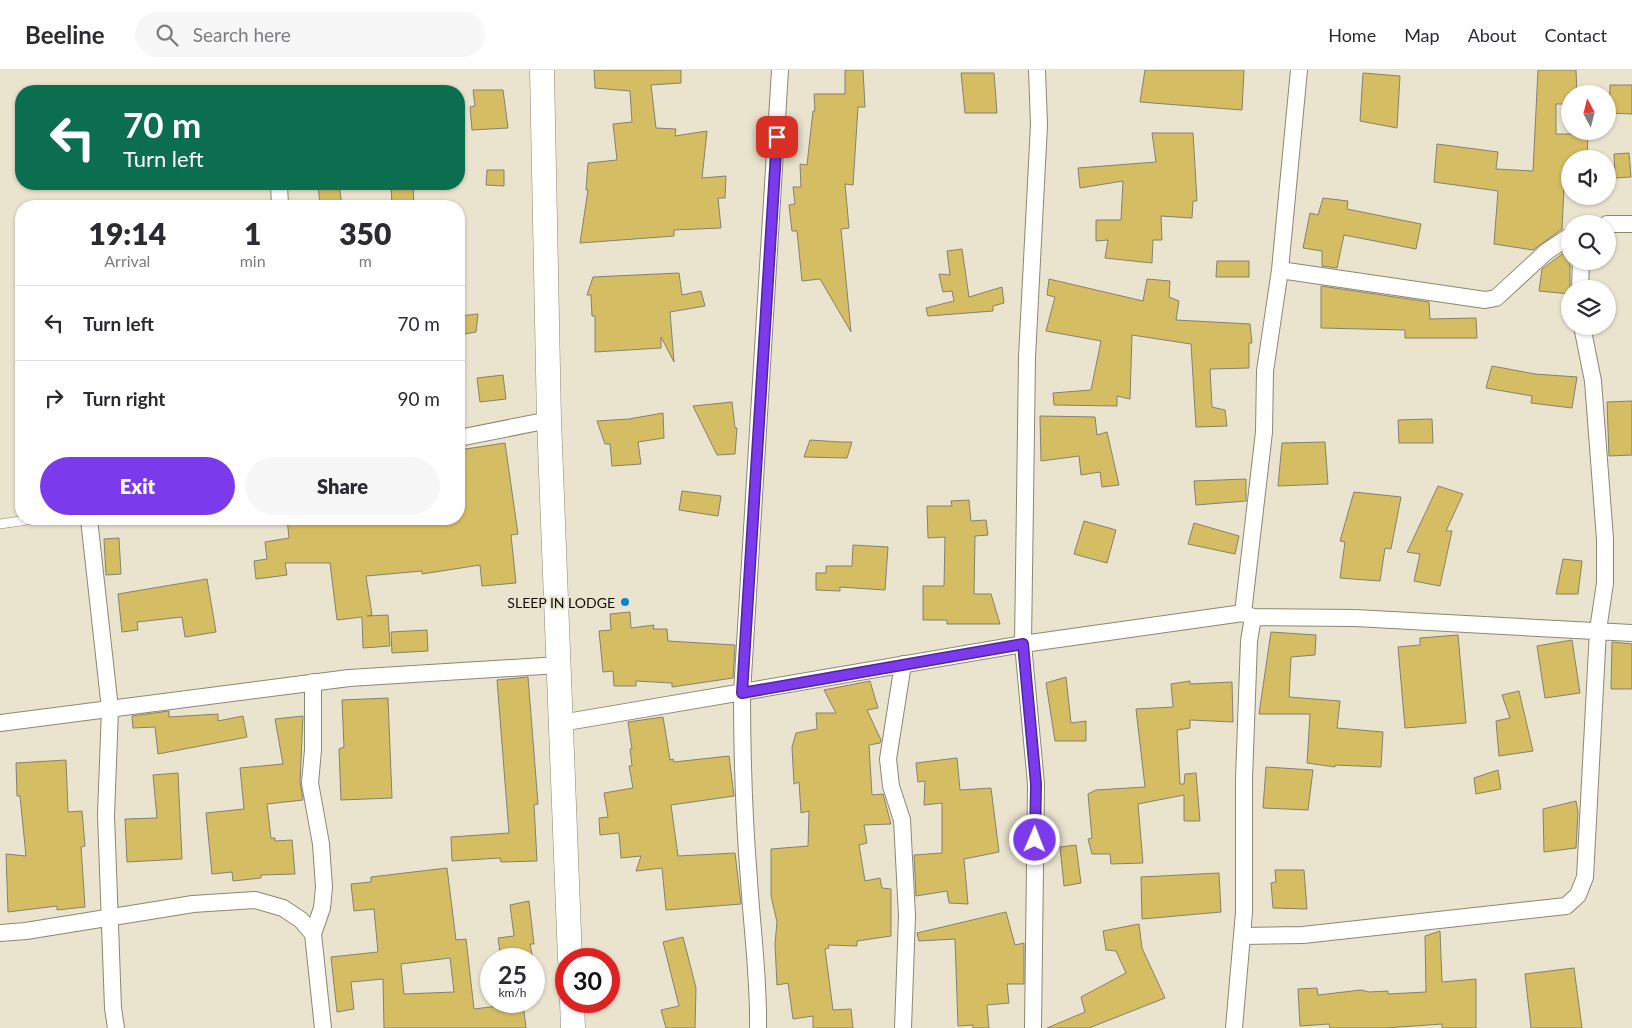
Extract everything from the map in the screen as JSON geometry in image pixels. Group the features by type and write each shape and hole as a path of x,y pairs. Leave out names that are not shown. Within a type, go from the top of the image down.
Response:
{"main road":[{"path":"542,70 548,420 562,723 570,948"},
{"path":"572,1013 573,1028"}],"street":[{"path":"758,1028 758,1001 748,877 742,748 742,693 780,70"},
{"path":"1033,1028 1036,784 1023,644 1027,357 1038,125 1037,70"},
{"path":"1234,1028 1242,936 1248,615 1264,432 1265,371 1280,270 1299,70"},
{"path":"1616,224 1632,224"},
{"path":"1280,270 1485,300 1496,298 1546,252 1561,242"},
{"path":"1242,936 1303,935 1566,906 1578,895 1585,877 1598,630 1605,583 1605,539 1593,381 1584,335"},
{"path":"465,437 548,420"},
{"path":"90,525 110,708 106,815 109,917 116,1028"},
{"path":"562,723 1023,644 1248,615 1355,618 1632,633"},
{"path":"0,723 313,682 394,674 475,672 559,664"},
{"path":"903,664 888,760 892,786 902,820 907,916 903,1028"},
{"path":"313,682 313,750 310,783 320,844 324,887 322,908 313,934 323,1028"},
{"path":"0,933 26,931 193,904 255,900 283,908 301,920 313,934"}],"lane":[{"path":"0,524 15,522"}],"building":[{"path":"594,70 681,70 681,83 651,85 656,128 676,129 675,136 707,131 702,178 726,176 725,198 718,198 721,228 674,230 674,236 580,243 588,190 586,190 588,163 617,160 613,124 632,122 630,91 595,88"},
{"path":"845,70 863,70 865,107 858,107 853,185 845,184 849,228 841,229 851,332 820,279 802,281 797,231 792,231 789,205 795,204 793,187 801,187 800,164 807,165 813,111 815,111 814,94 845,94"},
{"path":"1145,70 1244,70 1242,110 1140,102"},
{"path":"1538,70 1576,70 1577,85 1561,85 1561,104 1556,104 1556,134 1561,134 1561,140 1588,140 1587,150 1561,150 1561,205 1563,205 1561,230 1533,250 1494,244 1498,191 1434,182 1437,144 1498,152 1496,169 1533,171"},
{"path":"961,73 994,73 997,113 965,113"},
{"path":"1363,73 1400,76 1397,128 1360,121"},
{"path":"1616,85 1632,85 1632,114 1616,113"},
{"path":"473,90 503,90 508,128 472,130 470,107 475,106"},
{"path":"1152,133 1193,133 1197,201 1193,201 1192,218 1161,216 1162,240 1153,240 1152,263 1105,258 1108,240 1096,241 1096,220 1121,220 1123,181 1080,188 1078,168 1156,162"},
{"path":"1629,153 1631,177 1616,178 1616,154"},
{"path":"487,170 504,170 504,186 486,185"},
{"path":"319,190 340,190 341,200 319,200"},
{"path":"391,190 413,190 414,200 392,200"},
{"path":"1323,198 1348,201 1347,209 1421,224 1416,249 1344,235 1337,268 1322,266 1322,251 1303,248 1310,213 1318,215"},
{"path":"962,249 969,297 1002,287 1004,303 993,306 993,311 928,316 926,308 954,301 952,291 943,292 939,274 950,275 947,251"},
{"path":"1561,255 1561,270 1570,270 1570,280 1561,280 1561,293 1539,291 1542,269"},
{"path":"1217,261 1249,261 1249,277 1216,277"},
{"path":"679,273 682,295 701,291 705,306 670,312 674,362 661,337 661,348 595,352 595,316 592,316 591,295 587,295 593,277"},
{"path":"1049,279 1143,301 1147,279 1170,281 1169,297 1179,301 1176,320 1250,324 1252,343 1249,343 1249,368 1210,369 1212,407 1225,410 1227,426 1196,427 1191,344 1132,335 1130,399 1117,396 1117,406 1054,405 1053,393 1091,390 1101,341 1046,331 1055,297 1047,295"},
{"path":"1321,286 1429,302 1430,319 1476,318 1477,338 1405,338 1405,330 1321,328"},
{"path":"478,314 476,332 465,334 465,315"},
{"path":"1492,366 1535,374 1577,377 1572,408 1531,403 1532,396 1486,388"},
{"path":"503,375 506,399 480,402 477,378"},
{"path":"1632,401 1632,455 1609,456 1607,402"},
{"path":"732,402 735,428 737,428 735,454 717,455 693,406"},
{"path":"663,413 664,438 638,442 641,464 612,466 610,444 605,444 597,421 629,419"},
{"path":"1040,416 1095,417 1097,435 1107,432 1119,485 1102,487 1100,472 1081,475 1079,456 1041,461"},
{"path":"1432,419 1433,443 1399,443 1398,420"},
{"path":"810,440 852,442 847,458 804,457"},
{"path":"1325,442 1328,484 1278,486 1282,443"},
{"path":"505,443 518,534 511,535 516,583 482,586 480,565 422,574 422,571 366,576 372,615 367,616 388,615 390,646 363,648 362,617 337,620 330,563 285,563 287,575 256,579 254,561 267,559 265,542 289,538 288,525 465,525 465,449"},
{"path":"1246,479 1246,501 1196,505 1194,481"},
{"path":"1438,486 1463,494 1446,531 1452,531 1440,586 1414,581 1420,554 1407,552"},
{"path":"682,491 721,496 718,516 679,510"},
{"path":"1354,492 1401,497 1391,549 1385,548 1380,581 1340,578 1345,542 1340,541"},
{"path":"969,500 971,521 986,520 988,535 975,536 974,594 991,594 1000,624 947,624 947,620 923,620 923,586 944,586 945,537 928,538 927,506 952,506 951,501"},
{"path":"1084,521 1116,530 1107,563 1074,554"},
{"path":"1194,523 1239,536 1235,554 1188,544"},
{"path":"119,538 121,574 106,575 104,539"},
{"path":"853,545 888,547 885,590 840,587 840,591 816,590 816,573 826,573 826,566 852,566"},
{"path":"1563,559 1582,561 1578,594 1556,594"},
{"path":"207,579 216,632 185,637 182,617 137,622 138,630 122,632 118,594"},
{"path":"630,612 631,628 654,625 653,629 667,629 668,641 735,645 733,678 672,687 672,683 636,681 636,686 614,686 613,671 603,672 599,631 611,630 610,614"},
{"path":"427,630 428,651 392,653 391,632"},
{"path":"1271,632 1316,635 1315,655 1291,657 1289,697 1340,701 1337,728 1383,732 1381,767 1335,765 1335,767 1307,763 1310,714 1259,714"},
{"path":"1458,635 1466,723 1405,728 1398,647 1420,645 1420,638"},
{"path":"1572,640 1580,693 1545,698 1537,646"},
{"path":"1612,642 1632,644 1632,689 1611,689"},
{"path":"528,677 538,804 534,805 537,861 501,862 500,858 452,861 451,837 509,833 497,680"},
{"path":"1066,677 1071,723 1086,721 1086,741 1055,741 1046,683"},
{"path":"870,681 878,708 867,710 881,740 880,743 869,745 872,795 883,794 891,824 864,825 867,843 859,845 865,881 880,878 882,888 891,889 891,936 857,941 857,946 828,945 829,948 825,949 833,1010 851,1009 853,1028 813,1028 813,1016 793,1019 788,983 777,985 775,944 777,922 771,896 771,849 808,846 809,811 801,813 799,782 794,784 792,747 796,733 817,729 816,713 836,713 824,690"},
{"path":"1190,681 1190,684 1232,682 1233,722 1190,720 1190,728 1177,730 1180,784 1184,784 1185,774 1196,773 1200,821 1184,821 1184,795 1138,804 1143,863 1111,864 1110,854 1092,854 1088,839 1092,838 1088,794 1096,790 1145,787 1136,709 1173,707 1171,684"},
{"path":"1519,691 1533,751 1499,756 1496,721 1510,718 1502,695"},
{"path":"388,698 392,798 341,800 339,749 344,747 342,700"},
{"path":"169,711 169,717 218,714 218,721 243,716 247,737 158,754 155,727 133,728 132,716"},
{"path":"303,716 300,782 303,800 267,804 271,838 275,838 275,841 292,840 295,874 261,875 261,878 233,881 232,872 212,874 206,813 244,809 240,768 283,764 275,719"},
{"path":"663,717 670,760 673,759 674,762 729,756 734,796 671,805 678,856 735,853 741,904 666,910 662,868 636,871 641,856 621,858 619,833 600,835 599,818 608,817 604,793 633,788 629,766 632,766 630,749 632,749 628,722"},
{"path":"957,758 960,790 991,788 999,852 964,859 968,904 949,903 947,891 916,896 914,855 942,853 942,803 924,805 925,781 918,782 916,763"},
{"path":"66,760 68,812 82,811 85,846 81,847 85,907 57,910 57,906 8,912 6,854 26,856 20,796 17,796 16,763"},
{"path":"1266,767 1313,770 1308,810 1263,808"},
{"path":"1498,770 1501,789 1476,794 1474,778"},
{"path":"178,773 182,859 127,862 125,819 157,818 153,775"},
{"path":"1576,801 1578,812 1576,848 1544,852 1543,809"},
{"path":"1076,845 1081,883 1064,886 1060,847"},
{"path":"447,868 456,940 466,939 474,1009 480,1008 480,1013 524,1013 526,1028 384,1028 383,979 351,982 354,1009 337,1012 331,957 378,952 374,909 354,911 351,884 371,882 371,877","holes":["450,958 454,992 404,994 401,964"]},
{"path":"1275,870 1304,870 1307,909 1273,908 1271,883 1276,882"},
{"path":"1219,873 1221,912 1142,919 1141,877"},
{"path":"529,901 534,944 530,944 531,948 499,948 498,938 514,936 510,905"},
{"path":"1006,912 1015,945 1024,943 1024,984 1007,984 1009,1003 987,1005 989,1028 973,1028 973,1025 958,1026 955,939 919,941 917,933"},
{"path":"1139,924 1142,948 1165,998 1089,1028 1047,1028 1085,1012 1081,997 1126,973 1116,951 1106,950 1103,931"},
{"path":"1440,931 1442,982 1476,979 1476,1028 1442,1028 1442,1024 1385,1028 1330,1028 1329,1024 1300,1026 1298,989 1317,988 1318,995 1361,990 1369,992 1388,991 1388,994 1426,992 1425,936"},
{"path":"683,937 696,988 695,1028 666,1028 661,1010 679,1006 663,942"},
{"path":"1574,968 1582,1028 1531,1028 1525,974"}],"place":[{"name":"SLEEP IN LODGE","path":"625,602"}],"route":[{"path":"777,137 742,693 1023,644 1036,784 1035,840"}]}
